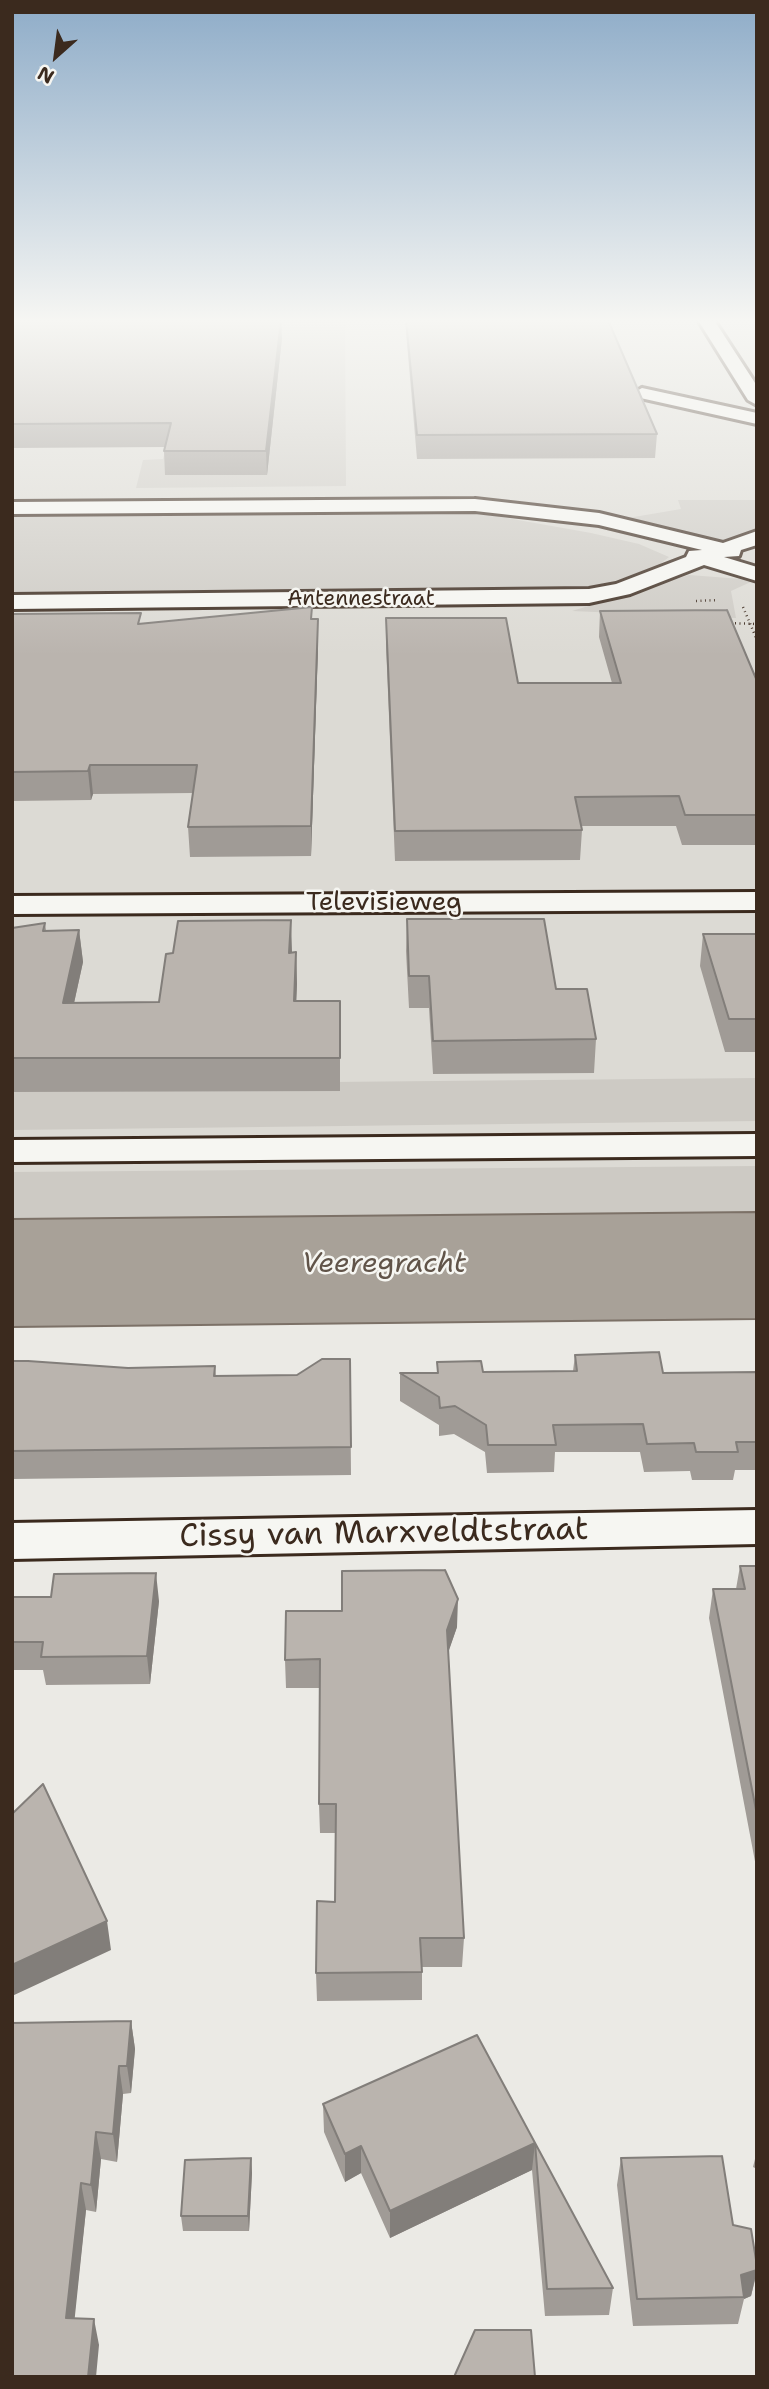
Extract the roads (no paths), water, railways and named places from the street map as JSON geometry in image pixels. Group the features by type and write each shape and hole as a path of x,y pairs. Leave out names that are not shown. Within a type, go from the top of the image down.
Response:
{"street":[{"path":"12,508 475,505 598,519 757,558"},
{"path":"403,507 541,517 597,527 757,574"},
{"name":"Antennestraat","path":"12,603 589,596 622,589 757,537"},
{"name":"Televisieweg","path":"12,905 757,901"},
{"path":"12,1151 757,1146"},
{"name":"Cissy van Marxveldtstraat","path":"12,1541 757,1527"}],"water":[{"name":"Veeregracht","path":"757,1212 757,1319 12,1327 12,1219"}]}
